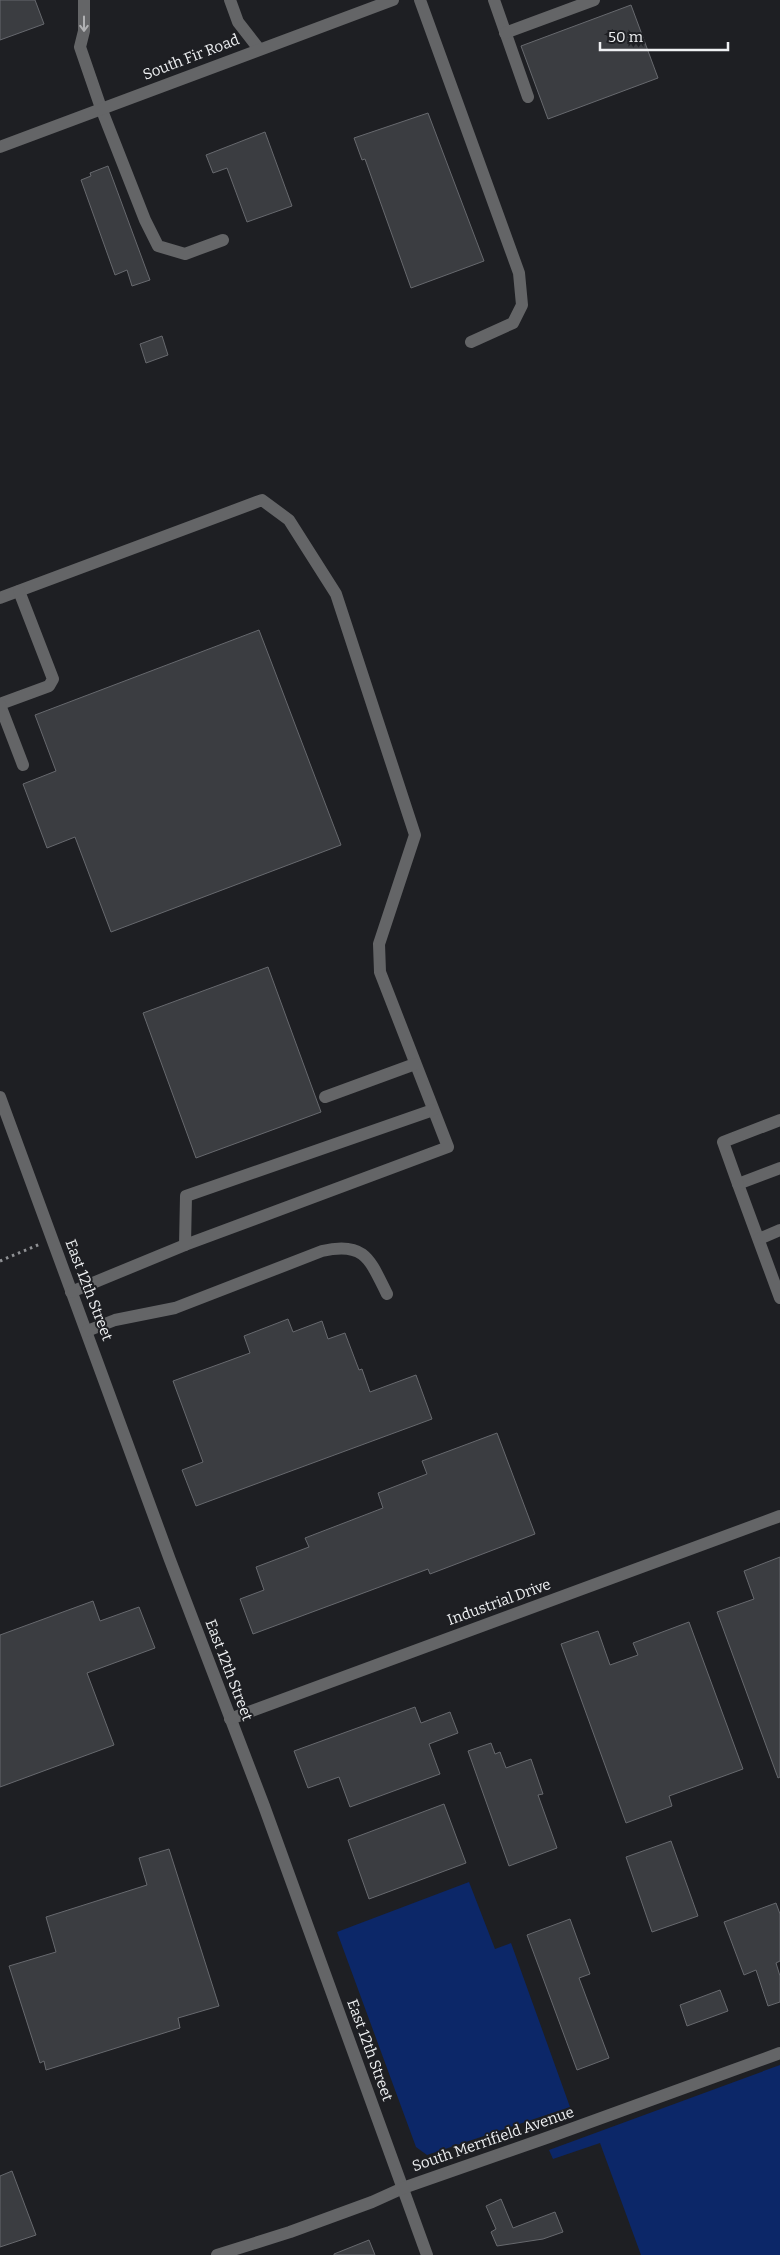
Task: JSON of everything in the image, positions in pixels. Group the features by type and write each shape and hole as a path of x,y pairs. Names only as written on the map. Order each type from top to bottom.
{"street":[{"path":"84,0 84,31 80,47 101,108 145,220 158,246 185,254 222,240"},
{"path":"230,0 238,22 260,49"},
{"name":"South Fir Road","path":"0,147 393,0"},
{"path":"420,0 519,274 522,305 513,323 471,342"},
{"path":"494,0 528,97"},
{"path":"506,33 594,0"},
{"path":"0,598 262,500 289,520 336,594 415,834 379,944 380,972 448,1147 185,1245 71,1292"},
{"path":"20,591 53,679 49,686 0,705 22,765"},
{"path":"325,1097 416,1064"},
{"name":"East 12th Street","path":"0,1097 71,1292 264,1806 427,2255"},
{"path":"185,1245 186,1196 433,1110"},
{"path":"780,1120 723,1142 777,1282 780,1298"},
{"path":"738,1184 780,1168"},
{"path":"759,1239 780,1230"},
{"path":"87,1331 115,1320 175,1308 322,1250 339,1247 352,1248 363,1254 372,1264 387,1294"},
{"name":"Industrial Drive","path":"230,1719 780,1516"},
{"name":"South Merrifield Avenue","path":"217,2255 290,2232 372,2202 403,2188 780,2053"}],"path":[{"path":"0,1261 52,1239"}],"shaded area":[{"path":"469,1882 495,1949 511,1943 570,2107 427,2155 416,2147 337,1932"},
{"path":"780,2065 780,2255 641,2255 600,2143 553,2159 549,2150"}],"building":[{"path":"0,0 35,0 44,24 0,40"},
{"path":"631,5 658,78 548,119 521,46"},
{"path":"428,113 484,261 411,288 365,159 362,160 354,138"},
{"path":"265,132 292,206 247,222 227,168 213,173 206,155"},
{"path":"108,166 150,280 132,286 127,270 115,275 81,180 91,176 90,173"},
{"path":"162,336 168,355 146,363 140,344"},
{"path":"259,630 341,845 111,932 75,837 47,848 23,784 56,771 35,715"},
{"path":"268,967 321,1112 196,1158 143,1013"},
{"path":"288,1319 293,1332 322,1321 328,1339 345,1333 359,1370 362,1369 370,1392 416,1375 432,1419 196,1506 182,1470 203,1462 173,1381 250,1353 244,1336"},
{"path":"497,1433 535,1534 430,1574 428,1569 253,1634 240,1599 264,1590 256,1567 309,1547 305,1538 383,1508 378,1493 427,1474 422,1461"},
{"path":"780,1557 780,1777 778,1778 717,1612 754,1599 744,1571"},
{"path":"93,1601 100,1621 139,1607 155,1648 87,1673 114,1745 0,1787 0,1635"},
{"path":"689,1622 743,1769 669,1796 672,1806 626,1823 561,1644 598,1631 610,1665 638,1655 633,1643"},
{"path":"415,1707 421,1723 450,1712 458,1733 429,1744 440,1774 350,1807 339,1777 308,1788 294,1751"},
{"path":"491,1743 495,1754 500,1752 506,1768 531,1759 543,1794 538,1795 557,1848 509,1866 468,1751"},
{"path":"444,1804 466,1863 369,1899 348,1840"},
{"path":"671,1841 698,1916 652,1932 626,1857"},
{"path":"169,1849 219,2006 178,2018 180,2028 46,2070 44,2061 40,2063 9,1966 56,1952 46,1917 147,1885 139,1858"},
{"path":"776,1903 780,1914 780,1961 776,1963 780,1976 780,2002 768,2006 756,1970 744,1975 724,1922"},
{"path":"570,1919 590,1974 579,1978 609,2058 577,2070 527,1935"},
{"path":"720,1990 728,2011 687,2026 680,2005"},
{"path":"12,2171 36,2235 0,2247 0,2176"},
{"path":"501,2199 513,2228 555,2212 563,2232 543,2239 497,2246 491,2232 496,2229 486,2206"},
{"path":"369,2240 375,2255 334,2255 334,2254"}]}
